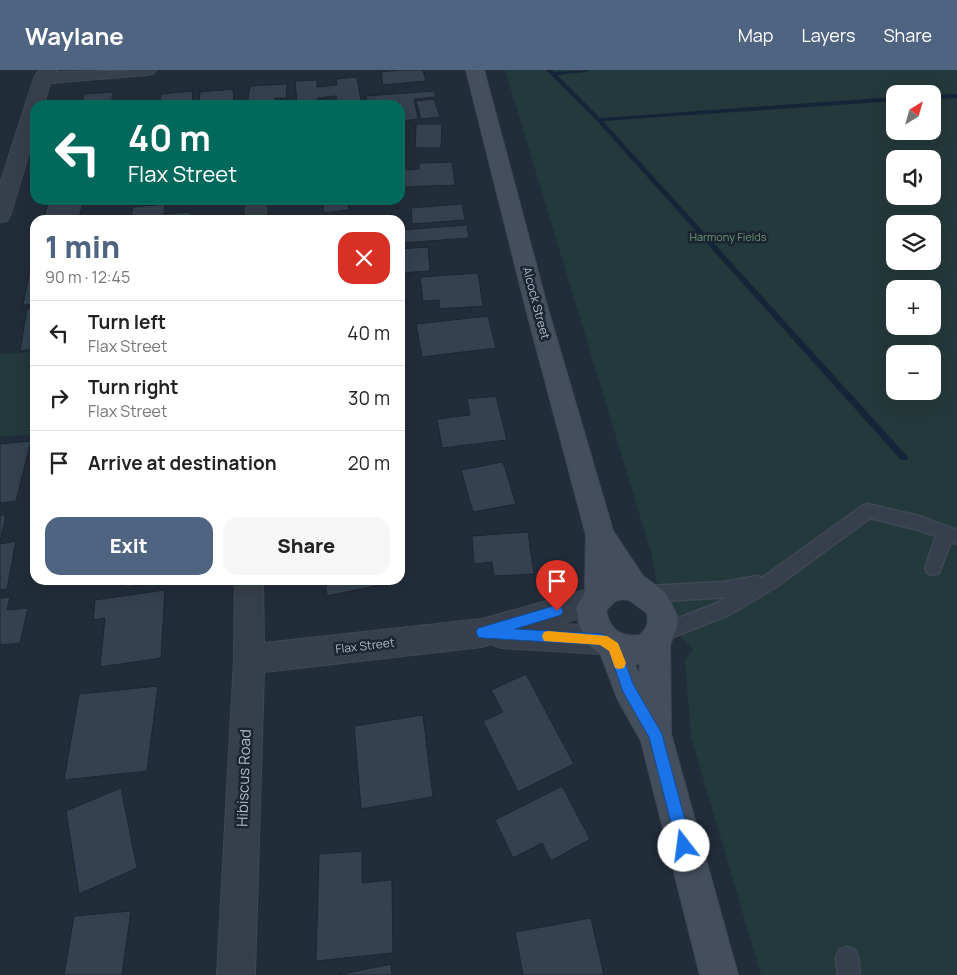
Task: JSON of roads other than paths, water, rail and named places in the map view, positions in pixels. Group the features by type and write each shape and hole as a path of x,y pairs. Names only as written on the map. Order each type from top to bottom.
{"main road":[{"name":"Alcock Street","path":"475,70 540,319 600,535 598,597 591,608 594,629 608,644 628,687 655,734 719,975"},
{"name":"Alcock Street","path":"600,535 642,591 657,603 662,614 663,624 657,638 655,734"},
{"path":"598,597 610,588 623,586 642,591"},
{"path":"608,644 628,651 643,649 657,638"}],"street":[{"path":"38,100 46,74 147,70"},
{"path":"0,216 30,123"},
{"name":"Hibiscus Road","path":"236,975 249,659 249,585"},
{"name":"Flax Street","path":"249,659 482,632 598,597"},
{"name":"Flax Street","path":"482,632 608,644"}],"lane":[{"path":"657,638 723,609 770,582 868,511 919,523 952,535 933,568"},
{"path":"642,591 724,590 770,582"}],"waterway":[{"path":"549,70 553,74"},
{"path":"553,74 586,70"},
{"path":"553,74 599,120"},
{"path":"941,97 957,96"},
{"path":"599,120 886,100"},
{"path":"599,120 904,458"}],"park label":[{"name":"Harmony Fields","path":"728,237"}]}
